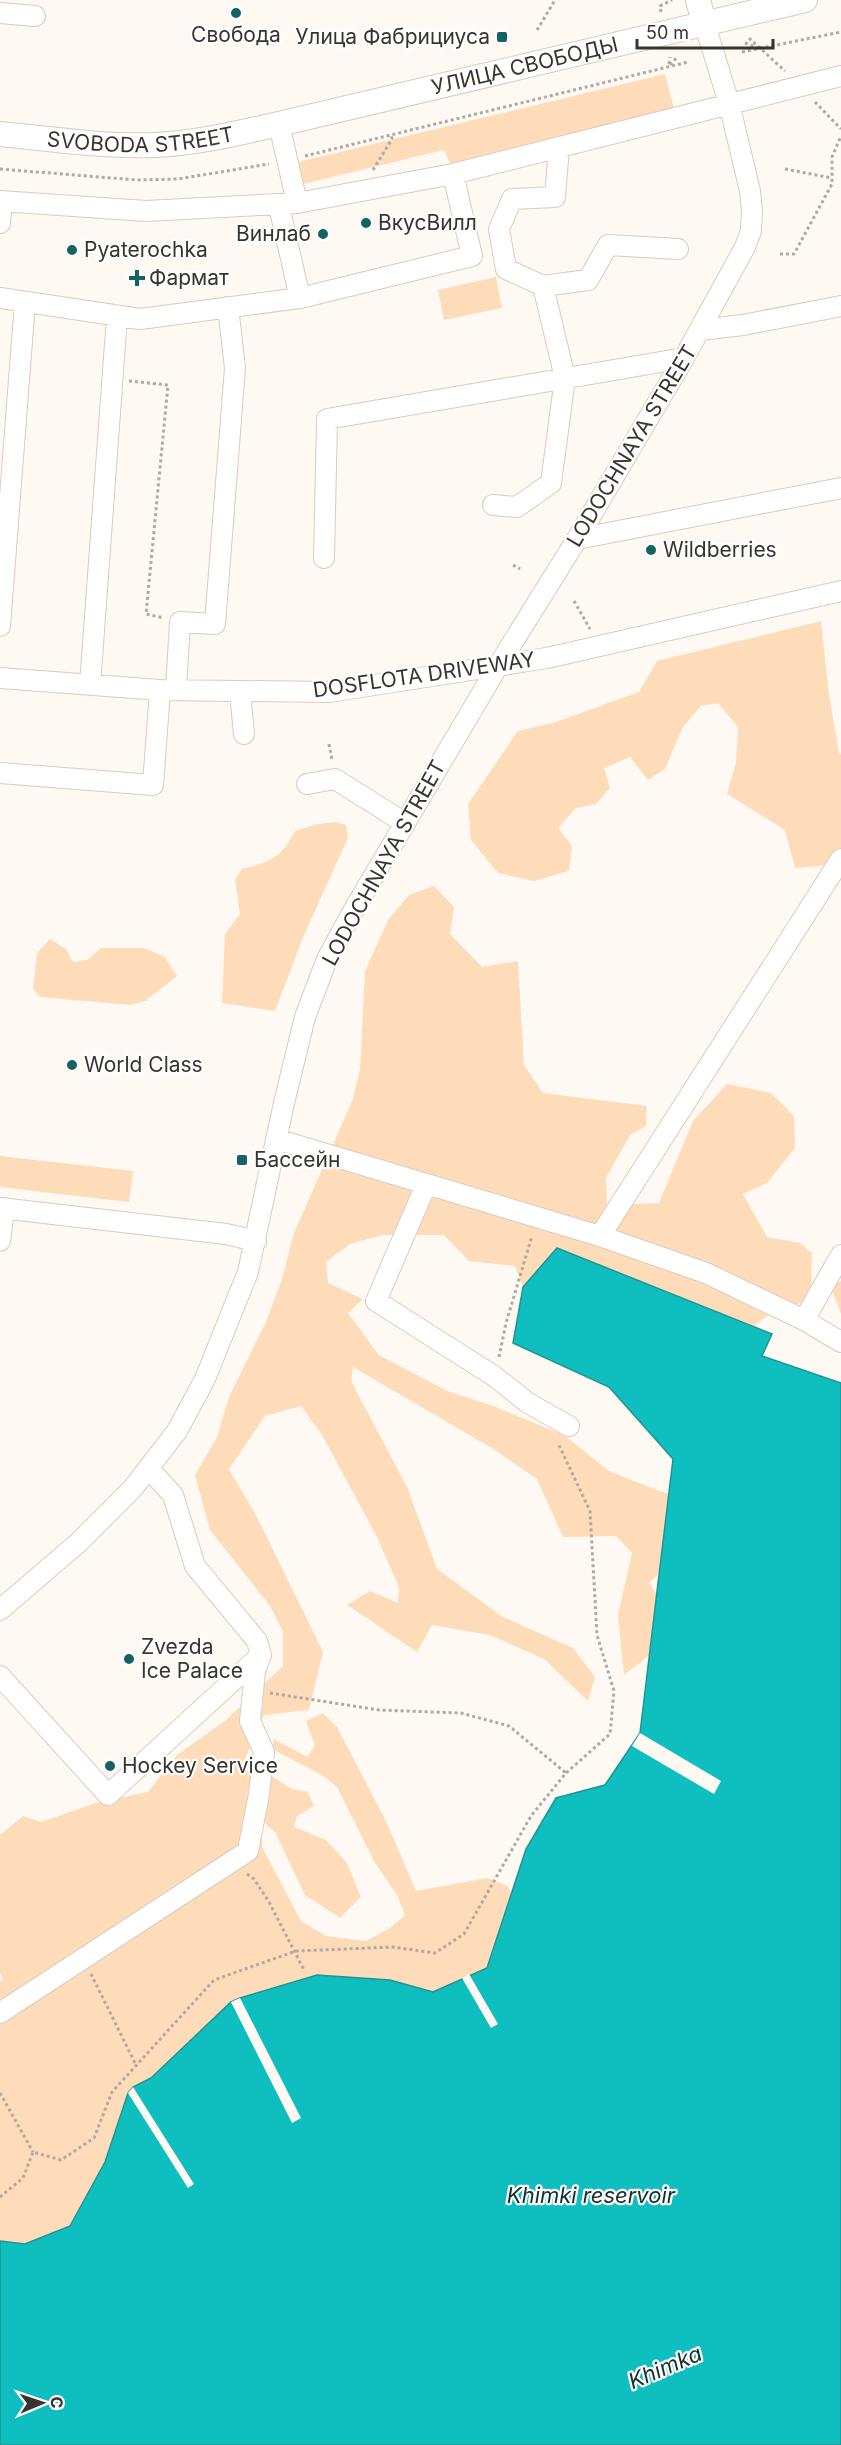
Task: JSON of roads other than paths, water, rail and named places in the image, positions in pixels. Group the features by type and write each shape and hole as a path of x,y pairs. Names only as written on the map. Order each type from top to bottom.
{"main road":[{"name":"УЛИЦА СВОБОДЫ","path":"279,124 701,11 805,0"},
{"name":"SVOBODA STREET","path":"0,134 106,144 158,145 210,138 279,124"}],"street":[{"name":"LODOCHNAYA STREET","path":"0,1610 78,1543 149,1469 177,1431 205,1379 248,1272 305,1017 327,959 498,666 578,539 746,248 751,231 750,191 729,103 701,11"},
{"path":"0,13 35,16"},
{"path":"0,223 1,201 146,211 288,205 453,174 841,76"},
{"path":"279,124 287,160 288,205 300,298"},
{"path":"559,147 555,197 512,199 499,229 506,269 543,286 588,280 608,244 678,249"},
{"path":"0,298 140,319 300,298 472,256 453,174"},
{"path":"493,505 518,507 551,483 565,378 543,286"},
{"path":"0,626 25,302"},
{"path":"700,330 743,325 841,306"},
{"path":"0,773 153,785 180,622 215,624 235,368 228,308"},
{"path":"90,685 117,317"},
{"path":"324,558 327,419 684,358"},
{"path":"578,539 841,488"},
{"name":"DOSFLOTA DRIVEWAY","path":"0,678 168,690 329,692 547,657 841,591"},
{"path":"240,692 244,734"},
{"path":"307,784 335,779 405,823"},
{"path":"600,1236 841,859"},
{"path":"276,1139 600,1236 706,1273 804,1320 841,1342"},
{"path":"426,1185 376,1301 495,1376 562,1432"},
{"path":"0,1241 2,1208 219,1234 256,1241"},
{"path":"804,1320 841,1255"},
{"path":"0,2013 248,1851 264,1752 250,1721 255,1671 261,1655 257,1641 195,1566 172,1495 149,1469"},
{"path":"0,1676 108,1795 261,1655"}],"water":[{"name":"Khimki reservoir","path":"557,1248 772,1334 762,1356 841,1383 841,2445 0,2445 0,2241 25,2244 70,2226 105,2162 128,2093 133,2087 151,2078 231,2002 240,1998 317,1975 390,1980 433,1992 487,1968 526,1849 556,1798 605,1785 640,1733 673,1459 609,1387 513,1343 523,1287"}],"place":[{"name":"Свобода","path":"236,13"},
{"name":"Улица Фабрициуса","path":"502,37"},
{"name":"ВкусВилл","path":"366,223"},
{"name":"Винлаб","path":"323,234"},
{"name":"Pyaterochka","path":"72,250"},
{"name":"Фармат","path":"137,278"},
{"name":"Wildberries","path":"651,550"},
{"name":"World Class","path":"72,1065"},
{"name":"Бассейн","path":"242,1160"},
{"name":"Zvezda Ice Palace","path":"129,1659"},
{"name":"Hockey Service","path":"110,1766"}],"water label":[{"name":"Khimka","path":"665,2367"}]}
